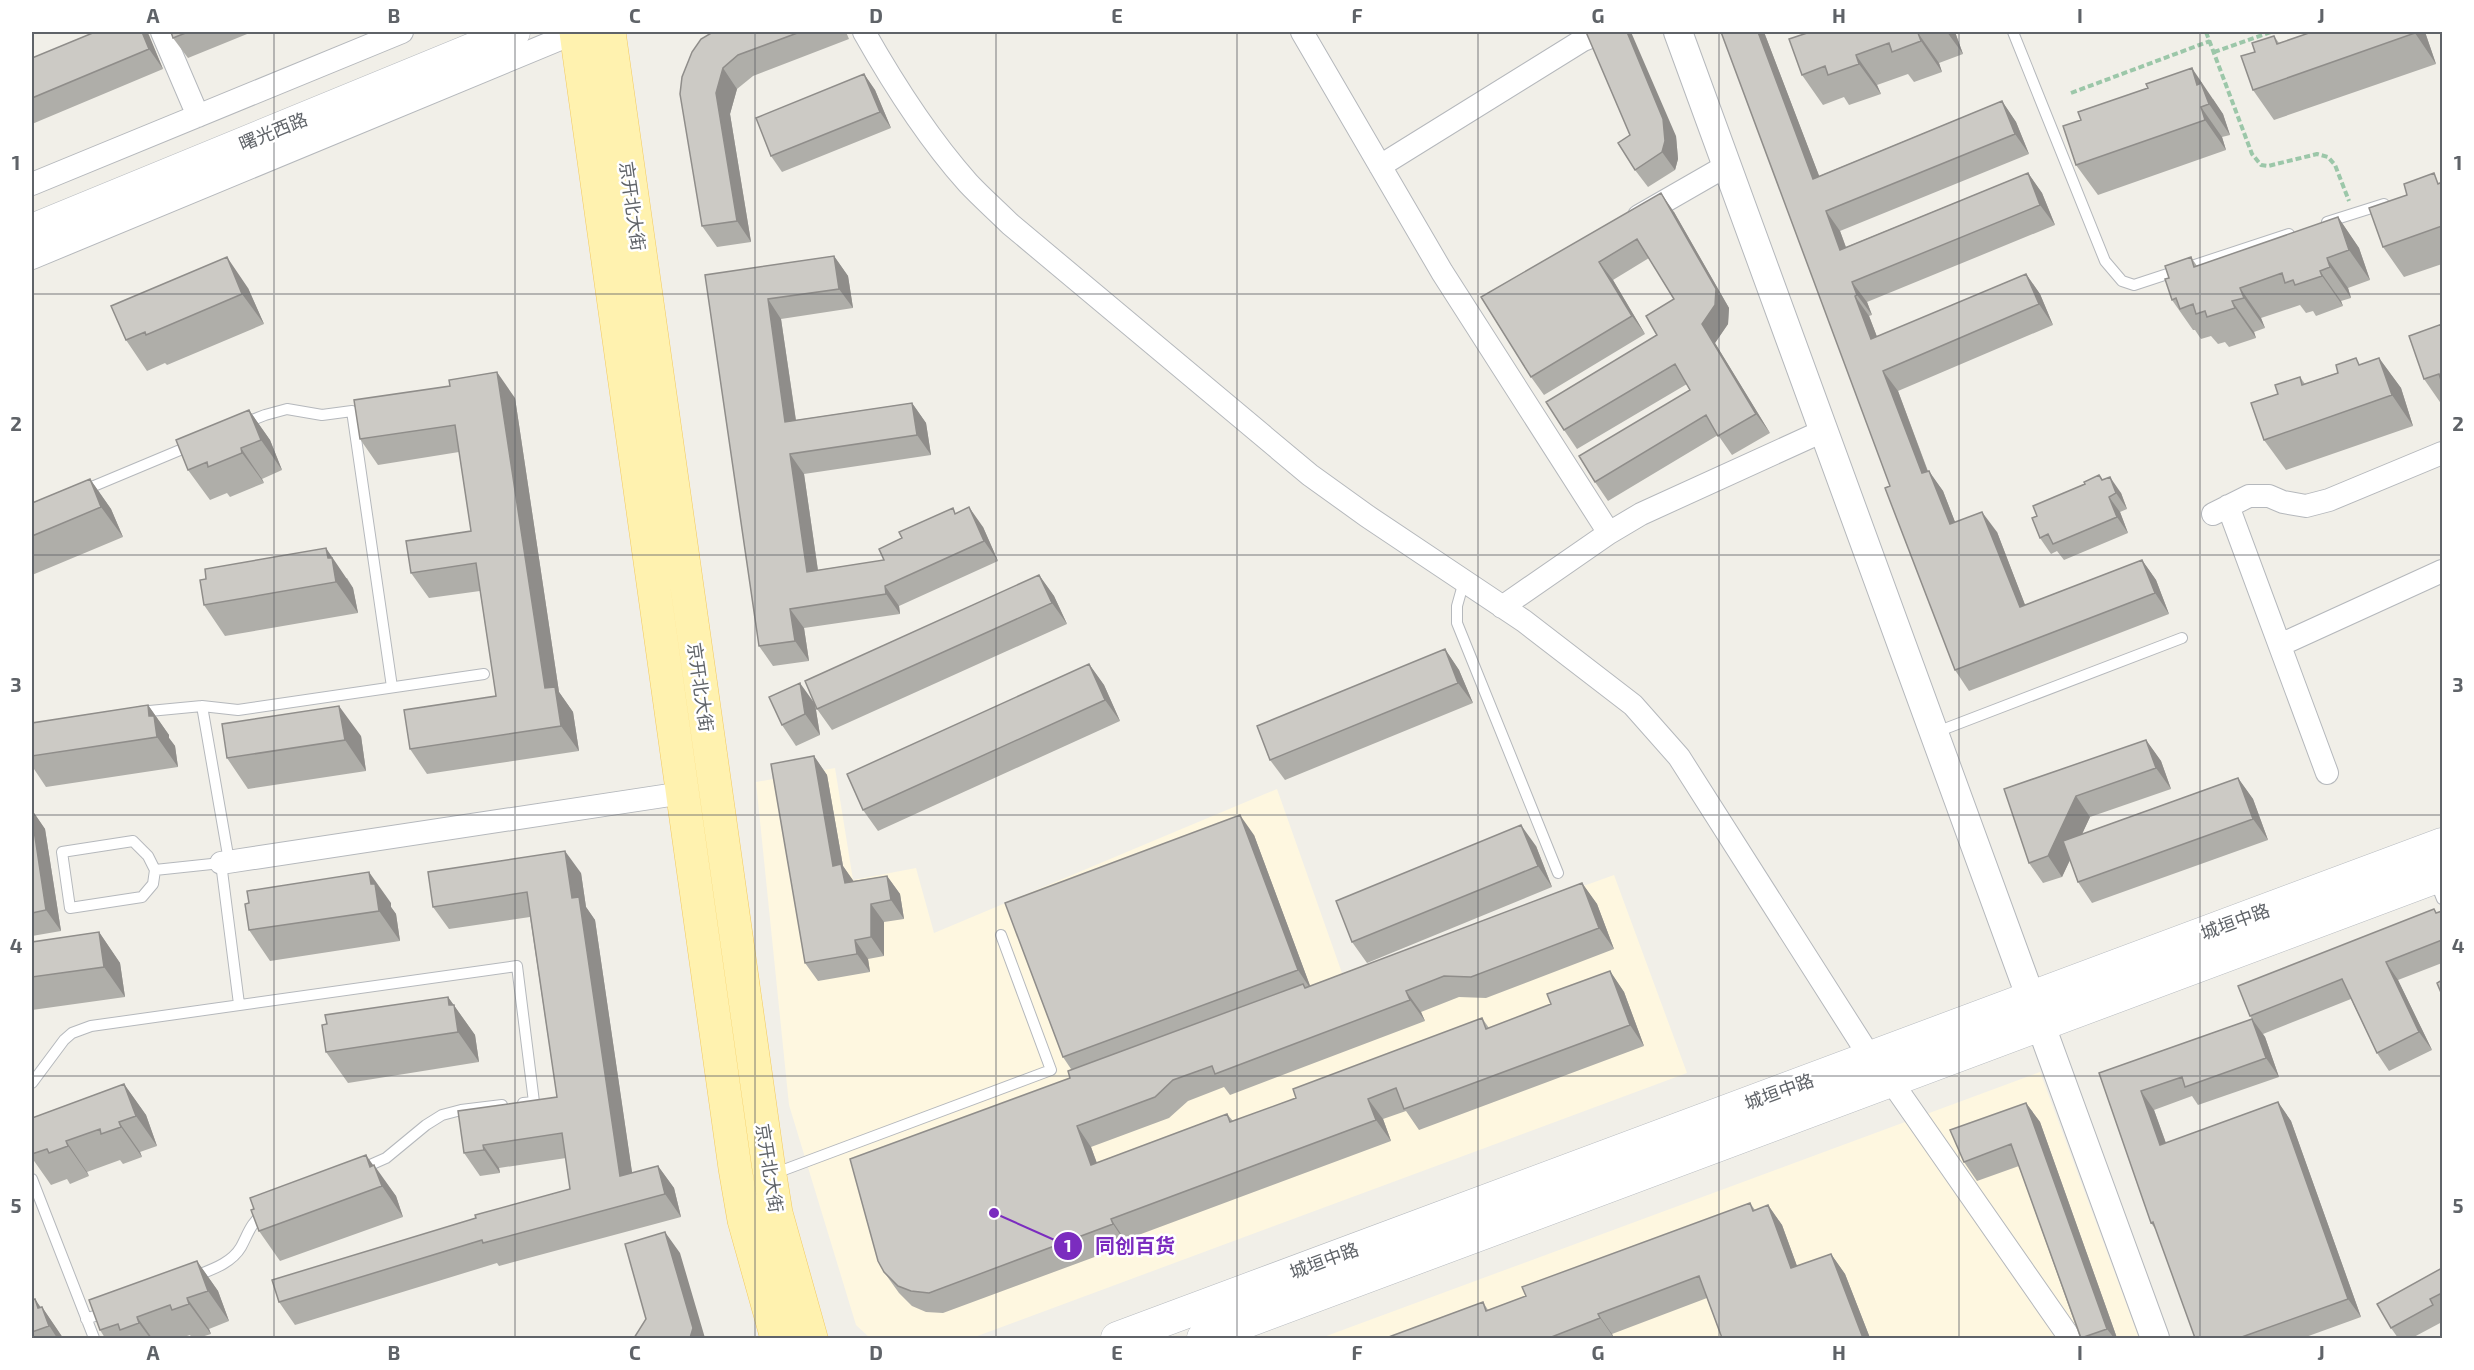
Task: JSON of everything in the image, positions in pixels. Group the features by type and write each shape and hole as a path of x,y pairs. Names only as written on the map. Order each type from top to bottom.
{"main road":[{"name":"曙光西路","path":"32,208 461,32"},
{"name":"曙光西路","path":"32,230 514,32"},
{"name":"京开北大街","path":"576,32 739,1189 750,1241 777,1338"},
{"name":"京开北大街","path":"609,32 770,1175 776,1213 811,1338"},
{"name":"城垣中路","path":"1203,1338 1891,1081 2035,1011 2442,844"},
{"name":"城垣中路","path":"1117,1338 1869,1057 2035,1011 2439,884"}],"street":[{"path":"162,32 198,116"},
{"path":"32,184 402,32"},
{"path":"32,258 576,32"},
{"path":"864,32 912,112 931,138 968,183 1011,224 1310,475 1502,607 1603,680 1633,705 1679,757 1869,1057"},
{"path":"1302,32 1469,315 1609,533"},
{"path":"1380,166 1583,40 1603,32"},
{"path":"1677,32 2155,1338"},
{"path":"1624,225 1726,166"},
{"path":"1469,315 1490,303"},
{"path":"1502,607 1609,533 1718,477 1823,431"},
{"path":"2327,773 2280,645 2221,510 2248,496 2269,496 2283,502 2306,506 2329,500 2442,453"},
{"path":"2280,645 2442,571"},
{"path":"225,862 683,793"},
{"path":"1891,1081 2070,1338"}],"lane":[{"path":"2013,32 2105,261 2122,281 2134,285 2299,231"},
{"path":"2321,224 2398,199"},
{"path":"233,428 287,409 322,415 352,411 392,687"},
{"path":"74,494 201,441"},
{"path":"1464,581 1457,606 1458,623 1558,873"},
{"path":"1934,733 2182,638"},
{"path":"126,713 202,706 238,710 483,674"},
{"path":"202,706 225,862 239,1004"},
{"path":"134,841 148,856 155,870 153,884 142,897 70,908 62,852 134,841"},
{"path":"155,870 225,862"},
{"path":"770,1175 1053,1076 1001,935"},
{"path":"32,1083 64,1040 72,1033 92,1026 517,966 534,1101 461,1110 442,1115 426,1125 386,1158 354,1172"},
{"path":"32,1179 94,1338"},
{"path":"181,1281 223,1264 240,1248 254,1220 273,1208"},
{"path":"86,1319 118,1307"}],"path":[{"path":"2206,32 2252,154 2261,165 2268,166 2317,154 2328,157 2335,165 2354,213"},
{"path":"2214,52 2271,32"},
{"path":"2071,93 2210,41"}],"shaded area":[{"path":"835,768 853,880 916,868 934,933 1277,789 1342,973 1614,875 1687,1073 972,1338 870,1338 856,1325 789,1105 756,782"},
{"path":"2040,1072 2139,1338 1321,1338"}],"building":[{"path":"95,32 142,32 149,49 32,98 32,58"},
{"path":"171,32 188,32 173,38"},
{"path":"713,32 800,32 738,55 723,68 716,93 737,221 702,226 680,94 682,77 692,52 701,39"},
{"path":"1586,32 1627,32 1663,119 1665,141 1662,152 1635,170 1618,143 1630,135"},
{"path":"1721,32 1758,32 1813,179 2002,101 2015,134 1826,211 1840,250 2028,173 2040,205 1852,282 1857,295 1855,296 1871,339 2026,274 2039,304 1883,371 1922,473 1929,471 1950,524 1982,512 2020,607 2142,560 2155,593 1955,670 1885,488 1890,486"},
{"path":"1810,32 1921,32 1918,33 1921,41 1892,52 1889,43 1856,55 1859,64 1828,75 1825,66 1802,75 1789,39"},
{"path":"2308,32 2415,33 2253,90 2241,56 2255,52 2252,43 2274,36 2277,44"},
{"path":"2192,68 2197,85 2201,83 2209,104 2201,107 2205,120 2076,165 2063,126 2081,120 2078,112 2148,88 2146,84"},
{"path":"864,74 880,112 771,156 756,118"},
{"path":"2434,173 2438,184 2442,182 2442,226 2383,247 2369,208 2407,195 2404,184"},
{"path":"1661,193 1716,289 1715,305 1702,324 1756,414 1718,436 1706,415 1595,482 1579,456 1690,390 1675,364 1564,430 1546,402 1657,335 1646,316 1674,299 1637,239 1599,262 1632,316 1531,377 1481,297"},
{"path":"2338,217 2349,250 2327,258 2330,267 2320,271 2322,276 2295,285 2293,280 2285,283 2282,273 2240,288 2244,298 2232,301 2235,308 2207,317 2205,311 2196,314 2193,304 2180,309 2176,298 2172,300 2165,279 2169,278 2165,266 2191,257 2194,267"},
{"path":"834,256 839,289 768,299 785,422 912,403 917,435 790,454 807,572 884,560 879,549 902,538 899,532 953,508 955,514 969,507 984,541 885,586 886,594 790,609 795,641 759,646 705,275"},
{"path":"227,257 242,294 146,335 145,332 126,340 111,306"},
{"path":"2442,324 2442,383 2439,374 2424,379 2409,336"},
{"path":"2356,358 2359,365 2379,358 2392,395 2264,440 2251,403 2278,394 2275,385 2300,377 2302,385 2338,373 2336,365"},
{"path":"497,372 545,688 555,687 561,726 410,749 404,710 496,696 476,563 411,573 406,541 471,531 455,425 360,439 354,400 450,386 449,380"},
{"path":"249,410 261,440 241,448 242,453 208,467 207,462 188,470 176,440"},
{"path":"2099,475 2102,480 2110,477 2116,493 2109,497 2117,517 2053,544 2048,534 2040,538 2032,518 2037,516 2033,506 2085,484 2084,482"},
{"path":"90,479 101,507 32,536 32,503"},
{"path":"326,548 328,558 332,558 336,582 204,605 200,580 206,579 205,569"},
{"path":"1039,575 1052,603 817,709 805,681"},
{"path":"1445,649 1458,683 1270,760 1257,726"},
{"path":"1089,664 1105,700 863,810 847,774"},
{"path":"800,683 805,714 782,725 769,697"},
{"path":"148,705 149,716 154,716 157,737 32,756 32,723"},
{"path":"339,706 345,740 227,758 222,724"},
{"path":"2146,740 2156,768 2076,796 2048,856 2029,863 2004,789"},
{"path":"814,756 833,866 841,864 845,883 887,876 891,900 871,904 871,937 855,940 857,954 805,963 771,764"},
{"path":"2238,778 2253,819 2078,882 2063,841"},
{"path":"1240,815 1298,970 1063,1057 1005,903"},
{"path":"32,817 46,910 32,913"},
{"path":"1521,825 1538,866 1352,942 1336,901"},
{"path":"565,851 572,898 579,897 620,1176 658,1166 665,1194 483,1243 482,1240 279,1302 272,1280 476,1218 475,1215 570,1189 562,1133 483,1145 484,1150 464,1153 458,1111 557,1097 527,892 433,907 428,872"},
{"path":"369,872 371,884 375,884 379,911 249,930 245,904 249,903 247,891"},
{"path":"1582,883 1599,928 1471,977 1444,976 1406,991 1410,1000 1215,1074 1212,1066 1173,1080 1155,1097 1077,1126 1091,1165 1227,1114 1230,1122 1296,1098 1293,1089 1482,1018 1486,1029 1551,1004 1547,994 1610,971 1630,1025 1404,1109 1396,1088 1368,1099 1376,1120 1111,1219 1113,1224 929,1293 911,1291 898,1286 884,1272 878,1261 850,1159 1070,1078 1068,1071 1303,984 1305,988"},
{"path":"2434,909 2436,913 2442,911 2442,940 2386,962 2419,1032 2377,1053 2342,979 2250,1016 2238,986"},
{"path":"99,932 104,967 32,977 32,942"},
{"path":"2442,980 2442,995 2437,983"},
{"path":"448,997 449,1005 454,1005 458,1032 326,1052 322,1025 327,1024 325,1015"},
{"path":"2252,1019 2266,1058 2185,1087 2182,1077 2141,1091 2160,1145 2278,1102 2348,1299 2239,1338 2195,1338 2153,1222 2151,1223 2099,1073"},
{"path":"124,1084 136,1116 119,1122 121,1127 101,1134 100,1129 66,1141 68,1146 49,1153 47,1149 32,1154 32,1118"},
{"path":"2026,1103 2107,1329 2081,1338 2011,1144 1964,1162 1950,1130"},
{"path":"366,1155 370,1167 374,1165 382,1186 259,1231 251,1210 254,1209 250,1198"},
{"path":"1750,1203 1753,1211 1768,1205 1791,1268 1831,1254 1863,1338 1722,1338 1699,1276 1598,1314 1600,1318 1549,1338 1386,1338 1483,1302 1486,1311 1526,1296 1522,1287"},
{"path":"665,1232 693,1328 690,1338 634,1338 646,1319 625,1244"},
{"path":"197,1261 208,1291 187,1298 189,1304 172,1310 170,1305 137,1317 139,1323 120,1330 118,1324 100,1330 89,1300"},
{"path":"2442,1268 2442,1293 2430,1299 2433,1305 2391,1328 2377,1304"},
{"path":"35,1299 38,1308 42,1307 49,1326 32,1332 32,1300"}],"place":[{"name":"同创百货","path":"994,1213"}]}
